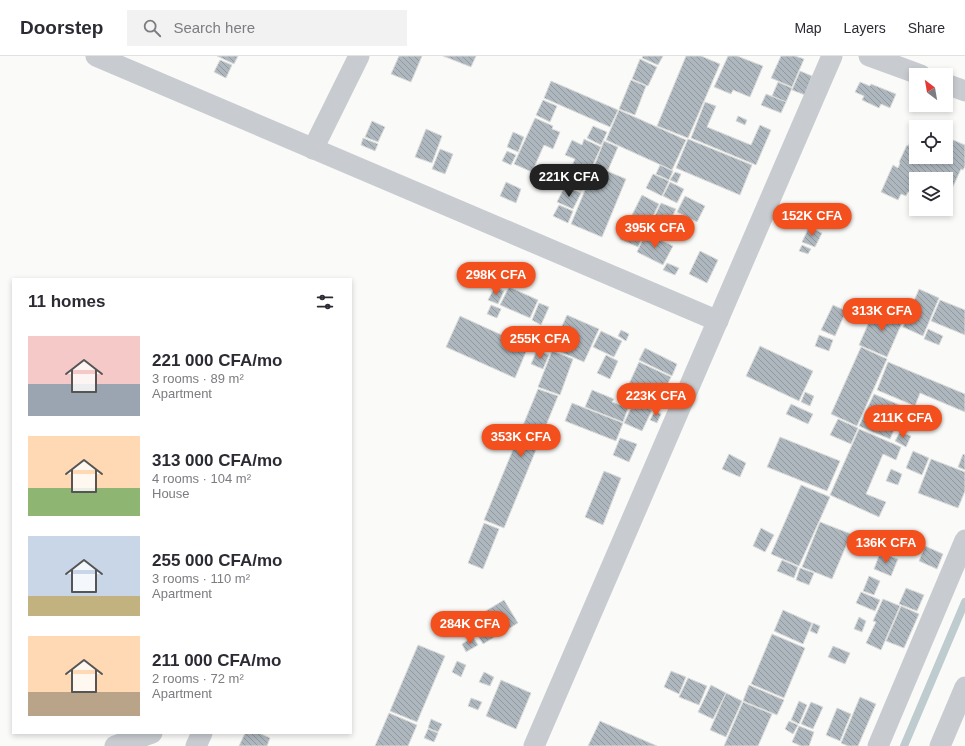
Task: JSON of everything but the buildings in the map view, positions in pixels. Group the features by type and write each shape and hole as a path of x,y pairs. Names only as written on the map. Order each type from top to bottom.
{"street":[{"path":"96,56 718,321"},
{"path":"313,149 359,56"},
{"path":"534,746 832,56"},
{"path":"869,56 909,71"},
{"path":"953,87 965,91"},
{"path":"878,746 965,540"},
{"path":"940,746 965,687"},
{"path":"115,746 149,734"},
{"path":"196,746 202,734"}],"waterway":[{"path":"904,746 965,602"}]}
